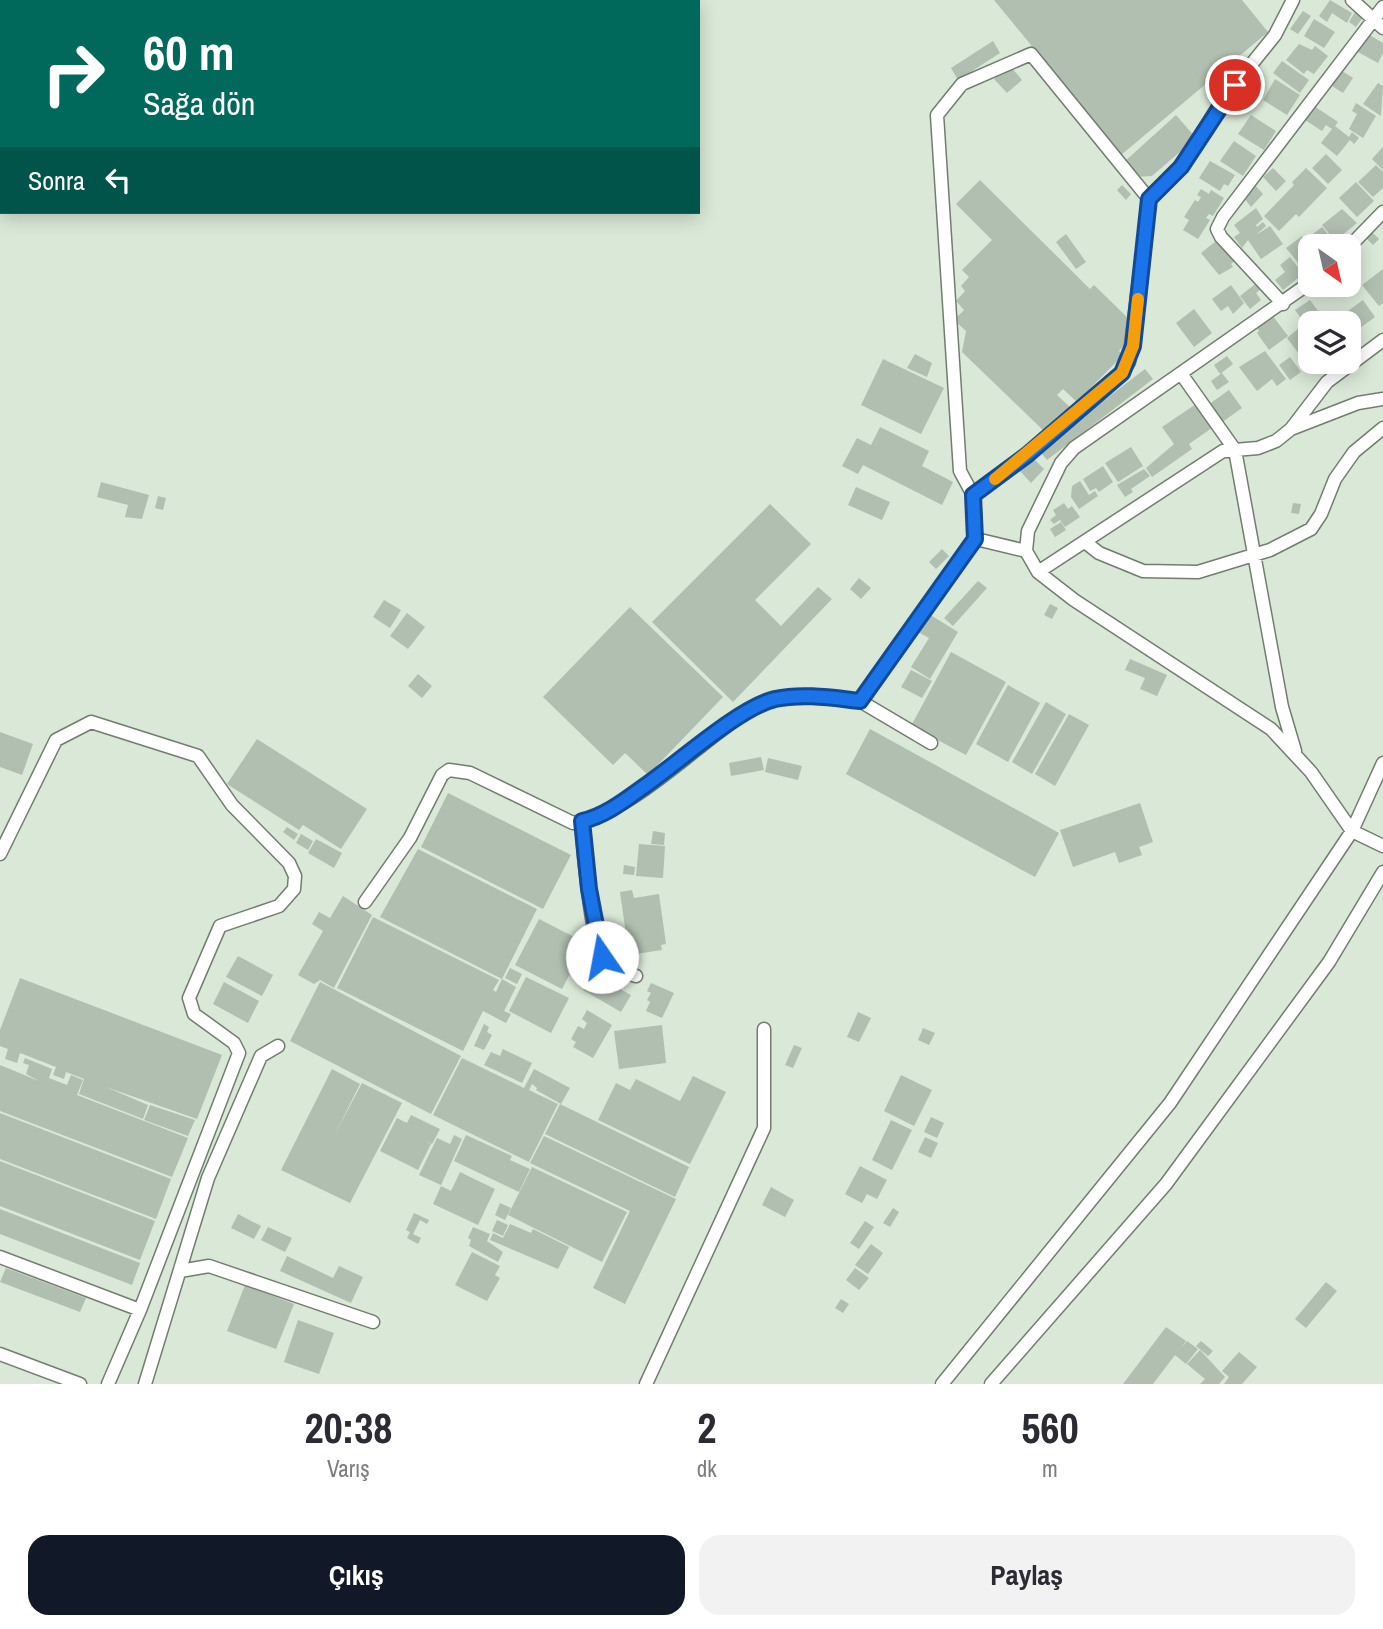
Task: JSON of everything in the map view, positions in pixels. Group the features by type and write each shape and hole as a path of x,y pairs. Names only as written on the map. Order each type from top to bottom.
{"street":[{"path":"973,495 1027,455 1122,373 1129,362 1149,199 1181,167 1221,102 1275,35 1293,0"},
{"path":"1352,0 1379,24"},
{"path":"1283,303 1221,237 1217,229 1379,24 1383,7"},
{"path":"860,701 975,539 973,495 960,471 937,116 962,84 1031,54 1149,199"},
{"path":"1362,234 1383,212"},
{"path":"1298,292 1074,449 1061,463 1028,531 1026,551 1038,572 1074,600 1271,729 1296,752 1352,831 1383,846"},
{"path":"1038,572 1223,452 1258,448 1276,441 1290,429 1326,382 1383,340"},
{"path":"1182,375 1235,450 1282,706 1296,752"},
{"path":"1290,429 1357,403 1383,399"},
{"path":"1085,541 1099,553 1143,571 1198,572 1270,550 1311,529 1321,514 1335,479 1354,452 1383,428"},
{"path":"975,539 1026,551"},
{"path":"365,902 410,838 442,775 449,770 470,774 573,823 604,813 738,718 774,699 813,696 860,701 931,743"},
{"path":"0,854 56,740 91,722 198,757 232,805 289,863 295,876 294,889 279,906 220,926 196,977 189,998 194,1014 234,1043 240,1053 219,1100 140,1310 108,1384"},
{"path":"942,1384 1170,1104 1352,831 1383,762"},
{"path":"582,821 589,889 602,957 614,970 636,976"},
{"path":"991,1384 1166,1184 1329,962 1383,872"},
{"path":"646,1384 764,1128 764,1029"},
{"path":"145,1384 208,1178 261,1056 278,1046"},
{"path":"0,1257 140,1310"},
{"path":"180,1271 209,1266 373,1322"},
{"path":"0,1354 80,1384"}],"building":[{"path":"994,0 1242,0 1268,32 1121,155"},
{"path":"1330,0 1352,13 1347,23 1332,13 1327,22 1319,16"},
{"path":"1303,11 1311,16 1298,34 1290,29"},
{"path":"1355,12 1363,17 1356,27 1349,22"},
{"path":"1314,19 1335,32 1324,48 1304,36"},
{"path":"1368,34 1383,43 1383,53 1378,63 1358,52"},
{"path":"993,41 1000,53 958,80 951,68"},
{"path":"1299,44 1312,50 1315,46 1328,56 1314,74 1307,70 1304,74 1286,60"},
{"path":"1282,61 1309,80 1300,93 1273,73"},
{"path":"1010,66 1022,80 1007,93 994,79"},
{"path":"1342,71 1353,78 1343,93 1332,86"},
{"path":"1275,79 1300,95 1287,115 1263,100"},
{"path":"1378,83 1383,86 1381,116 1363,104"},
{"path":"1356,103 1376,116 1363,138 1349,129 1357,114 1352,111"},
{"path":"1314,106 1338,122 1335,126 1349,137 1352,132 1359,138 1354,144 1350,140 1337,156 1321,143 1332,129 1326,125 1322,131 1305,120"},
{"path":"1176,115 1196,138 1152,176 1136,177 1123,163"},
{"path":"1251,115 1276,131 1264,150 1238,134"},
{"path":"1234,141 1256,156 1243,176 1220,161"},
{"path":"1383,147 1383,170 1372,159"},
{"path":"1326,154 1342,170 1328,184 1312,168"},
{"path":"1210,161 1235,175 1228,186 1224,184 1220,191 1199,178"},
{"path":"1376,165 1383,172 1383,188 1373,197 1358,182"},
{"path":"1273,168 1286,181 1276,191 1263,177"},
{"path":"1306,168 1327,188 1299,217 1296,214 1279,231 1264,216 1294,185 1292,182"},
{"path":"980,180 1090,289 1094,285 1135,325 1125,335 1130,339 1119,351 1123,355 1077,402 1063,389 1057,395 1072,409 1047,434 962,352 966,331 954,320 964,310 956,301 965,291 961,286 969,277 962,270 992,240 956,204"},
{"path":"1356,182 1374,201 1357,217 1339,198"},
{"path":"1122,185 1131,194 1126,200 1117,190"},
{"path":"1256,186 1263,194 1251,207 1244,198"},
{"path":"1201,189 1209,194 1211,190 1224,198 1213,216 1209,214 1206,218 1210,220 1198,239 1183,230 1189,220 1184,217 1195,200 1198,202 1201,197 1197,195"},
{"path":"1256,208 1263,219 1257,227 1263,222 1266,226 1256,235 1270,226 1283,244 1261,259 1248,240 1242,248 1234,237 1240,233 1234,225"},
{"path":"1342,209 1357,223 1344,234 1329,234 1322,225"},
{"path":"1322,227 1328,234 1313,234"},
{"path":"1371,231 1379,239 1373,245 1365,237"},
{"path":"1066,234 1086,262 1076,269 1056,242"},
{"path":"1298,239 1298,263 1286,248"},
{"path":"1216,241 1236,260 1231,264 1233,267 1219,275 1201,253"},
{"path":"1290,257 1298,267 1298,278 1283,290 1275,280 1285,272 1280,265"},
{"path":"1383,269 1383,303 1379,306 1362,285"},
{"path":"1259,281 1263,287 1256,293 1261,300 1250,309 1240,296"},
{"path":"1231,285 1244,303 1233,314 1228,306 1221,311 1212,299"},
{"path":"1310,300 1318,311 1298,311 1298,314 1295,310"},
{"path":"1363,300 1375,317 1361,327 1361,311 1348,311"},
{"path":"1194,309 1212,333 1194,347 1176,323"},
{"path":"1272,315 1288,336 1269,350 1256,327"},
{"path":"1298,329 1298,353 1287,338"},
{"path":"1265,351 1286,379 1277,386 1272,379 1257,391 1239,367"},
{"path":"915,354 932,363 927,377 907,368"},
{"path":"1227,356 1233,364 1220,374 1214,365"},
{"path":"1290,357 1298,368 1298,374 1290,380 1279,365"},
{"path":"883,359 944,388 921,434 861,405"},
{"path":"1145,369 1153,379 1047,460 1039,450"},
{"path":"1222,373 1229,382 1217,390 1211,381"},
{"path":"1229,390 1242,408 1221,423 1208,405"},
{"path":"1199,402 1216,425 1189,444 1192,449 1152,477 1146,468 1174,444 1162,427"},
{"path":"880,427 929,451 922,466 953,482 942,505 863,465 858,474 842,466 857,438 871,445"},
{"path":"1131,447 1143,466 1118,482 1105,463"},
{"path":"1032,457 1044,469 1031,483 1019,470"},
{"path":"1103,466 1113,482 1099,492 1096,488 1090,491 1083,479"},
{"path":"1144,469 1150,476 1131,489 1133,492 1125,497 1117,485"},
{"path":"1080,481 1089,495 1095,491 1098,496 1079,509 1071,497 1072,486"},
{"path":"101,482 149,495 142,519 125,517 128,505 97,497"},
{"path":"856,487 890,502 882,520 848,505"},
{"path":"158,496 166,498 163,510 155,508"},
{"path":"1064,503 1068,509 1072,506 1080,517 1065,527 1060,520 1054,524 1050,520 1056,515 1053,510"},
{"path":"1293,503 1301,504 1299,514 1291,513"},
{"path":"770,504 811,544 755,600 781,626 818,587 832,599 733,702 652,622"},
{"path":"1061,522 1066,530 1055,537 1050,529"},
{"path":"942,549 949,556 936,569 929,562"},
{"path":"859,578 871,588 861,599 850,589"},
{"path":"978,581 987,588 953,626 944,618"},
{"path":"384,600 401,610 390,628 373,617"},
{"path":"1050,604 1058,608 1052,619 1044,615"},
{"path":"630,607 723,697 648,775 625,753 613,765 543,697"},
{"path":"407,613 425,627 408,649 390,636"},
{"path":"929,614 958,632 930,679 911,667 929,638 918,632"},
{"path":"951,652 1006,682 966,755 911,726"},
{"path":"1130,659 1167,675 1157,696 1140,689 1145,678 1125,670"},
{"path":"911,670 932,681 922,698 901,687"},
{"path":"418,674 432,686 422,698 408,686"},
{"path":"1008,685 1040,703 1008,762 976,744"},
{"path":"1046,702 1066,714 1032,774 1012,762"},
{"path":"1069,714 1089,725 1055,786 1035,774"},
{"path":"870,729 1059,833 1035,877 846,774"},
{"path":"0,732 33,744 22,775 0,767"},
{"path":"257,739 367,809 341,849 303,825 299,830 227,784"},
{"path":"761,757 764,770 731,776 729,763"},
{"path":"768,758 802,766 798,780 765,772"},
{"path":"448,793 571,855 543,909 421,847"},
{"path":"1140,803 1153,842 1139,847 1142,855 1119,863 1115,852 1073,867 1060,830"},
{"path":"287,827 298,834 294,840 283,832"},
{"path":"653,831 665,833 664,845 651,844"},
{"path":"301,834 313,841 308,850 296,843"},
{"path":"316,839 342,853 334,868 308,853"},
{"path":"639,844 665,846 663,878 636,876"},
{"path":"418,849 537,909 502,979 380,917"},
{"path":"624,865 635,867 634,875 623,874"},
{"path":"632,890 634,898 659,894 666,944 661,945 662,950 629,955 620,892"},
{"path":"343,896 372,915 334,988 320,980 314,984 298,975 323,931 312,924 319,912 330,918"},
{"path":"373,917 499,980 493,990 496,992 502,979 516,987 504,1011 511,1014 506,1023 483,1011 463,1051 337,988"},
{"path":"539,919 586,943 562,989 515,965"},
{"path":"238,956 273,975 262,996 226,977"},
{"path":"510,968 522,974 517,984 505,978"},
{"path":"613,974 624,981 620,989 631,995 621,1012 583,990 591,976 607,985"},
{"path":"526,977 569,998 551,1033 509,1011"},
{"path":"20,978 222,1055 197,1119 106,1087 148,1105 143,1119 79,1094 84,1079 66,1072 64,1079 53,1075 56,1067 20,1053 17,1063 5,1059 8,1049 0,1046 0,1030"},
{"path":"224,982 259,1001 248,1023 213,1004"},
{"path":"320,982 461,1056 431,1114 290,1041"},
{"path":"651,983 674,993 662,1018 646,1011 651,993 647,991"},
{"path":"587,1010 612,1025 593,1058 573,1047 576,1042 571,1039 578,1026 584,1029 587,1023 582,1019"},
{"path":"858,1012 871,1018 859,1042 847,1037"},
{"path":"484,1024 489,1027 487,1032 492,1035 484,1050 474,1046"},
{"path":"662,1025 666,1063 619,1069 614,1031"},
{"path":"923,1028 935,1033 929,1045 918,1040"},
{"path":"794,1045 802,1048 793,1068 785,1065"},
{"path":"503,1049 532,1063 522,1083 484,1065 491,1052 500,1056"},
{"path":"25,1058 52,1069 49,1078 67,1085 71,1075 83,1080 77,1095 188,1138 172,1177 0,1111 0,1065 39,1081 26,1074 29,1065 23,1063"},
{"path":"462,1058 524,1088 534,1069 570,1088 561,1104 536,1090 532,1084 529,1090 558,1104 529,1162 433,1115"},
{"path":"332,1069 360,1084 335,1134 362,1083 402,1103 350,1203 281,1170"},
{"path":"901,1075 932,1090 914,1126 884,1111"},
{"path":"693,1076 726,1092 690,1164 598,1120 616,1083 630,1090 636,1079 680,1101"},
{"path":"560,1104 689,1167 675,1197 545,1134"},
{"path":"150,1105 195,1120 188,1136 144,1120"},
{"path":"0,1113 171,1179 156,1219 0,1159"},
{"path":"411,1115 440,1129 432,1144 424,1140 431,1144 418,1170 380,1151 397,1118 407,1123"},
{"path":"931,1117 944,1123 937,1138 924,1132"},
{"path":"891,1120 912,1130 892,1170 872,1160"},
{"path":"454,1135 462,1139 441,1185 419,1175 437,1138 450,1144"},
{"path":"466,1135 512,1156 510,1160 530,1169 519,1192 454,1161"},
{"path":"544,1136 676,1199 625,1304 593,1288 630,1211 530,1163"},
{"path":"925,1137 938,1143 931,1158 918,1152"},
{"path":"0,1161 155,1221 140,1260 0,1206"},
{"path":"860,1166 887,1180 877,1199 867,1194 862,1203 845,1194"},
{"path":"532,1167 627,1212 602,1262 508,1215"},
{"path":"460,1172 495,1189 478,1225 433,1204 441,1186 451,1191"},
{"path":"771,1187 794,1200 785,1217 762,1205"},
{"path":"500,1203 511,1208 505,1220 495,1215"},
{"path":"893,1208 899,1212 890,1227 883,1223"},
{"path":"0,1209 140,1263 132,1285 0,1234"},
{"path":"414,1213 429,1220 427,1224 420,1220 413,1234 421,1238 418,1244 407,1238 410,1232 406,1230"},
{"path":"238,1214 261,1226 254,1239 231,1228"},
{"path":"497,1220 508,1225 503,1236 492,1231"},
{"path":"865,1221 874,1227 859,1249 850,1243"},
{"path":"510,1224 531,1233 533,1229 569,1247 558,1269 490,1240 493,1233 503,1238"},
{"path":"268,1227 292,1238 285,1252 261,1240"},
{"path":"473,1227 490,1234 487,1241 503,1252 498,1262 469,1246 471,1240 468,1238"},
{"path":"871,1244 883,1253 868,1274 855,1265"},
{"path":"472,1252 500,1266 495,1275 500,1278 487,1301 455,1285"},
{"path":"287,1256 333,1278 339,1266 363,1277 351,1303 280,1271"},
{"path":"6,1268 86,1298 80,1312 0,1282"},
{"path":"855,1268 869,1278 859,1290 846,1280"},
{"path":"1326,1282 1337,1291 1306,1328 1295,1319"},
{"path":"245,1285 294,1304 276,1349 227,1331"},
{"path":"841,1299 849,1304 843,1313 835,1308"},
{"path":"298,1320 334,1333 319,1374 284,1362"},
{"path":"1166,1327 1186,1341 1181,1348 1187,1341 1198,1349 1186,1364 1175,1355 1153,1384 1123,1384"},
{"path":"1201,1341 1213,1351 1208,1356 1196,1346"},
{"path":"1200,1350 1225,1377 1219,1384 1200,1384 1205,1379 1187,1364"},
{"path":"1239,1352 1257,1367 1242,1384 1224,1384 1229,1377 1222,1371"}],"slow traffic":[{"path":"995,479 1122,373 1129,362 1133,346 1138,299"}],"route":[{"path":"602,957 589,889 582,821 604,813 631,796 738,718 774,699 813,696 860,701 975,539 973,495 1027,455 1122,373 1129,362 1149,199 1181,167 1221,102 1235,85"}]}
